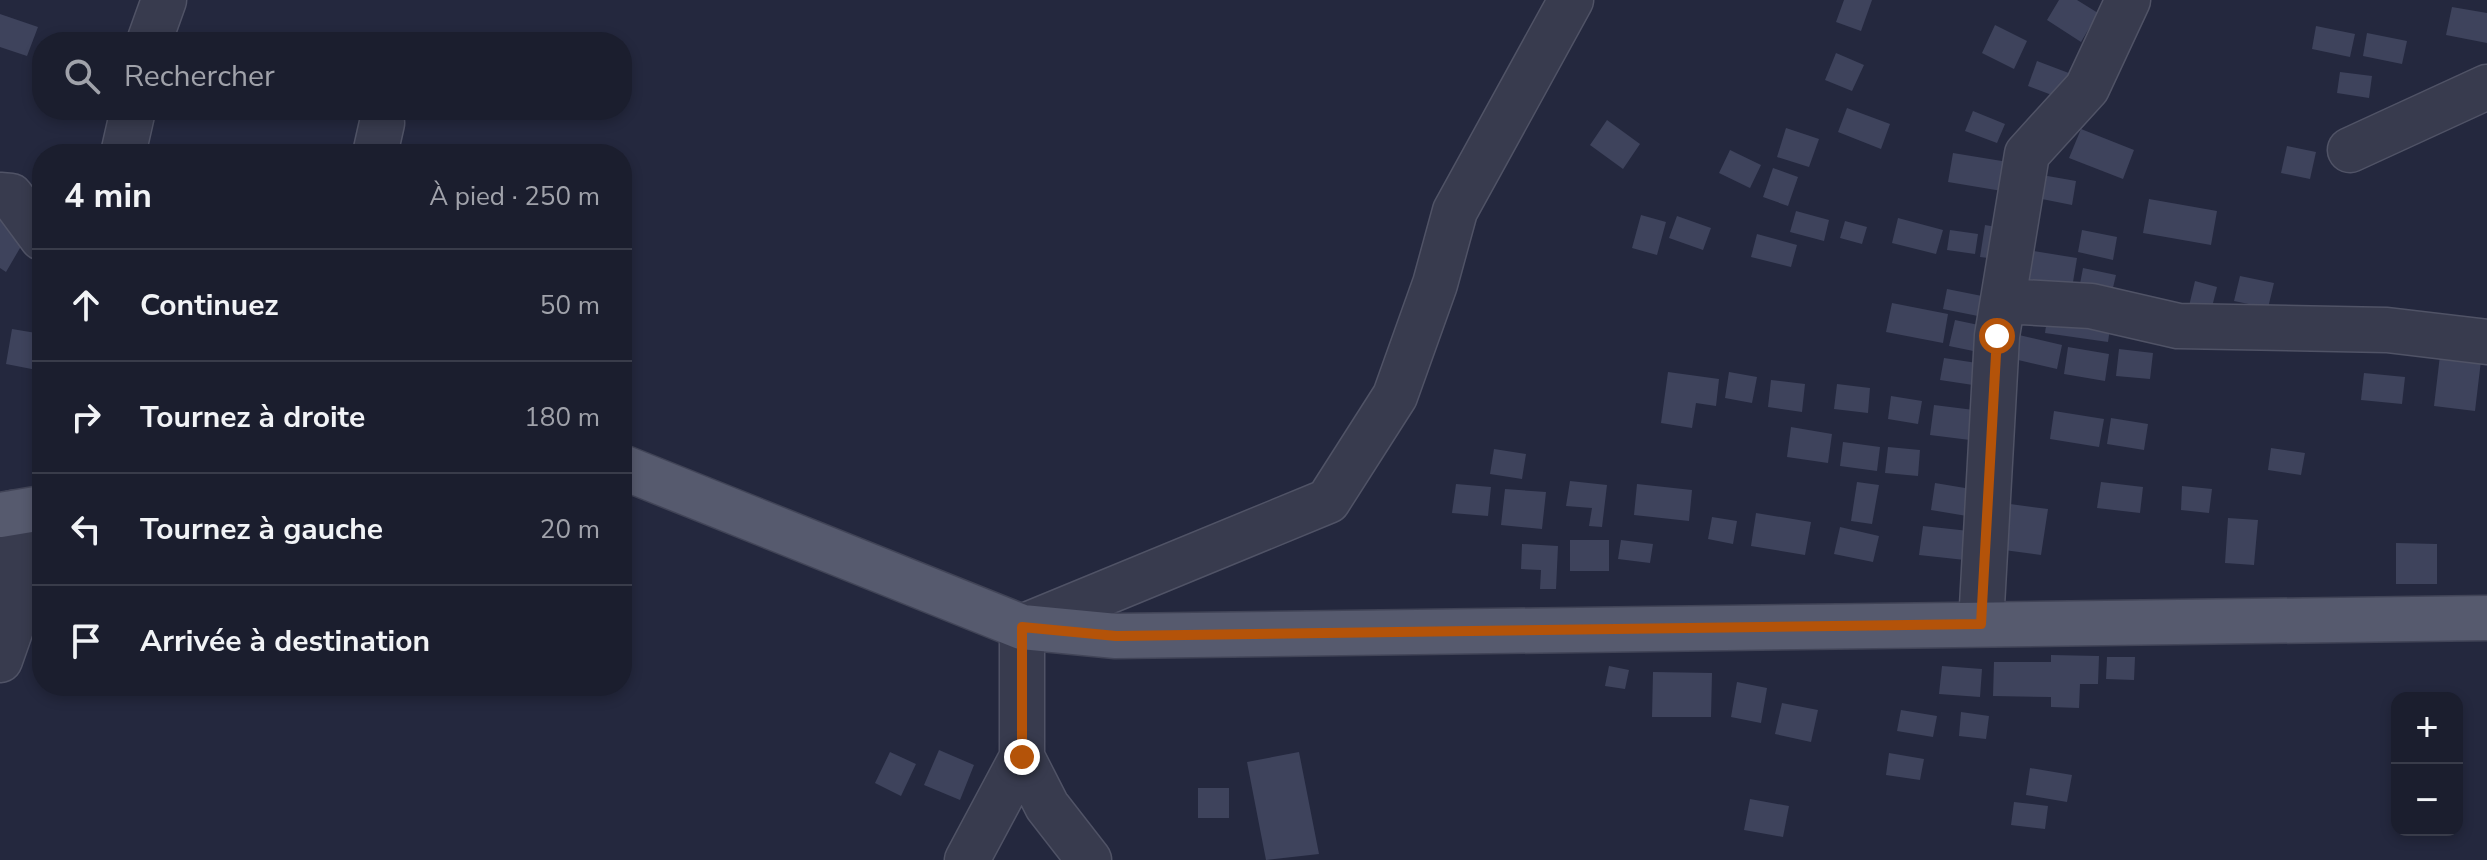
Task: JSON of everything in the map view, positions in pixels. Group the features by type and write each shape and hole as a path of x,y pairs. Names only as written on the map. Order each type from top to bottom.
{"main road":[{"path":"632,471 1022,627 1116,636 2487,618"}],"street":[{"path":"153,32 164,0"},
{"path":"1089,860 1047,806 1022,757 1022,627 1328,501 1395,396 1435,284 1455,211 1571,0"},
{"path":"1981,624 1997,336 2027,154 2087,88 2128,0"},
{"path":"2350,150 2487,87"},
{"path":"125,144 131,120"},
{"path":"4,192 32,226"},
{"path":"2003,301 2091,306 2178,326 2387,330 2487,342"},
{"path":"0,660 20,603 18,512"},
{"path":"967,860 1022,757"}],"building":[{"path":"1844,0 1872,0 1861,31 1836,22"},
{"path":"2059,0 2077,0 2098,13 2081,42 2047,20"},
{"path":"2452,7 2487,13 2487,43 2446,35"},
{"path":"0,14 38,27 36,32 32,32 27,56 0,47"},
{"path":"1995,25 2027,41 2014,69 1982,53"},
{"path":"2316,26 2355,34 2350,57 2312,49"},
{"path":"2367,33 2407,41 2402,64 2363,56"},
{"path":"1836,53 1864,65 1852,91 1825,80"},
{"path":"2037,61 2074,75 2065,100 2028,86"},
{"path":"2340,72 2372,76 2369,98 2337,93"},
{"path":"1847,108 1890,124 1881,149 1838,132"},
{"path":"1973,111 2005,124 1997,143 1965,131"},
{"path":"1607,120 1640,144 1623,169 1590,145"},
{"path":"1786,128 1819,139 1809,167 1777,157"},
{"path":"2081,129 2134,150 2123,179 2069,158"},
{"path":"2287,146 2316,152 2310,179 2281,173"},
{"path":"1730,150 1761,165 1750,188 1719,173"},
{"path":"1953,153 2014,163 2008,192 1948,182"},
{"path":"1773,168 1798,177 1788,206 1763,197"},
{"path":"2031,173 2076,181 2072,205 2027,196"},
{"path":"2149,199 2217,211 2211,245 2143,233"},
{"path":"1796,211 1829,220 1824,241 1790,232"},
{"path":"1641,215 1666,222 1657,255 1632,248"},
{"path":"1677,216 1711,228 1703,250 1669,238"},
{"path":"1898,218 1943,230 1936,254 1892,243"},
{"path":"0,220 27,236 6,272 0,268"},
{"path":"1845,221 1867,227 1862,244 1840,238"},
{"path":"1985,225 2002,228 1997,259 1980,257"},
{"path":"1950,230 1978,234 1975,254 1947,250"},
{"path":"2082,230 2117,237 2113,260 2078,252"},
{"path":"1757,234 1797,245 1791,267 1751,257"},
{"path":"2027,250 2077,258 2071,294 2021,286"},
{"path":"2083,268 2116,275 2111,296 2079,289"},
{"path":"2240,276 2274,283 2268,308 2234,301"},
{"path":"2195,281 2217,287 2211,311 2189,306"},
{"path":"1947,289 1987,297 1983,317 1943,309"},
{"path":"1892,303 1948,314 1943,343 1886,332"},
{"path":"2048,312 2111,321 2108,342 2045,333"},
{"path":"1955,320 1988,327 1983,353 1949,346"},
{"path":"12,329 32,332 32,369 6,364"},
{"path":"2019,335 2062,345 2057,369 2014,359"},
{"path":"2068,347 2109,354 2105,381 2064,374"},
{"path":"2441,347 2482,352 2475,411 2434,406"},
{"path":"2119,349 2153,353 2150,379 2116,376"},
{"path":"1944,358 1977,363 1973,385 1940,380"},
{"path":"1668,372 1719,379 1716,406 1696,403 1692,428 1661,423"},
{"path":"1729,372 1757,377 1752,403 1725,398"},
{"path":"2364,373 2405,377 2402,404 2361,400"},
{"path":"1771,380 1805,384 1802,412 1768,407"},
{"path":"1837,384 1870,388 1868,413 1834,409"},
{"path":"1891,396 1922,401 1918,424 1888,419"},
{"path":"1934,405 1974,410 1970,440 1930,435"},
{"path":"2054,411 2104,419 2099,447 2050,439"},
{"path":"2111,418 2148,424 2144,450 2107,444"},
{"path":"1791,427 1832,434 1828,463 1787,457"},
{"path":"1843,442 1880,447 1877,471 1840,466"},
{"path":"1888,447 1920,450 1918,476 1885,473"},
{"path":"2271,448 2305,453 2301,475 2268,470"},
{"path":"1494,449 1526,454 1522,479 1490,474"},
{"path":"1570,481 1607,485 1602,527 1589,526 1592,508 1566,506"},
{"path":"1857,482 1879,485 1872,524 1851,521"},
{"path":"2101,482 2143,487 2140,513 2097,508"},
{"path":"1935,483 1971,489 1967,516 1931,510"},
{"path":"1456,484 1491,487 1488,516 1452,513"},
{"path":"1637,484 1692,490 1689,521 1634,515"},
{"path":"2182,486 2212,489 2209,513 2181,510"},
{"path":"1505,489 1546,492 1542,529 1501,525"},
{"path":"2010,504 2048,509 2041,555 2004,550"},
{"path":"1756,513 1811,522 1805,555 1751,546"},
{"path":"1712,517 1737,521 1733,544 1708,539"},
{"path":"2228,518 2258,520 2254,565 2225,563"},
{"path":"1923,526 1969,531 1965,560 1919,555"},
{"path":"1840,527 1879,536 1873,562 1834,554"},
{"path":"1570,540 1609,540 1609,571 1570,571"},
{"path":"1621,540 1653,544 1650,563 1618,559"},
{"path":"2396,543 2437,544 2437,584 2396,584"},
{"path":"1522,544 1558,546 1556,589 1540,589 1541,570 1521,569"},
{"path":"2051,655 2099,656 2098,684 2080,684 2079,708 2051,707 2051,697 1993,696 1994,662 2051,662"},
{"path":"2107,657 2135,657 2134,680 2106,679"},
{"path":"1609,666 1629,670 1625,689 1605,686"},
{"path":"1942,666 1982,669 1980,697 1939,694"},
{"path":"1653,672 1712,673 1711,717 1652,717"},
{"path":"1737,682 1767,688 1761,723 1731,717"},
{"path":"1782,703 1818,710 1811,742 1775,734"},
{"path":"1901,710 1937,716 1933,737 1897,731"},
{"path":"1961,712 1989,716 1986,739 1959,736"},
{"path":"939,750 974,765 960,800 924,785"},
{"path":"890,752 916,764 901,796 875,783"},
{"path":"1299,752 1319,854 1266,860 1247,762"},
{"path":"1889,753 1924,759 1920,780 1886,775"},
{"path":"2030,768 2072,775 2067,802 2026,795"},
{"path":"1198,788 1229,788 1229,818 1198,818"},
{"path":"1750,799 1789,806 1783,837 1744,830"},
{"path":"2014,802 2048,806 2045,829 2011,825"}],"route":[{"path":"1022,757 1022,627 1116,636 1981,624 1997,336"}]}
